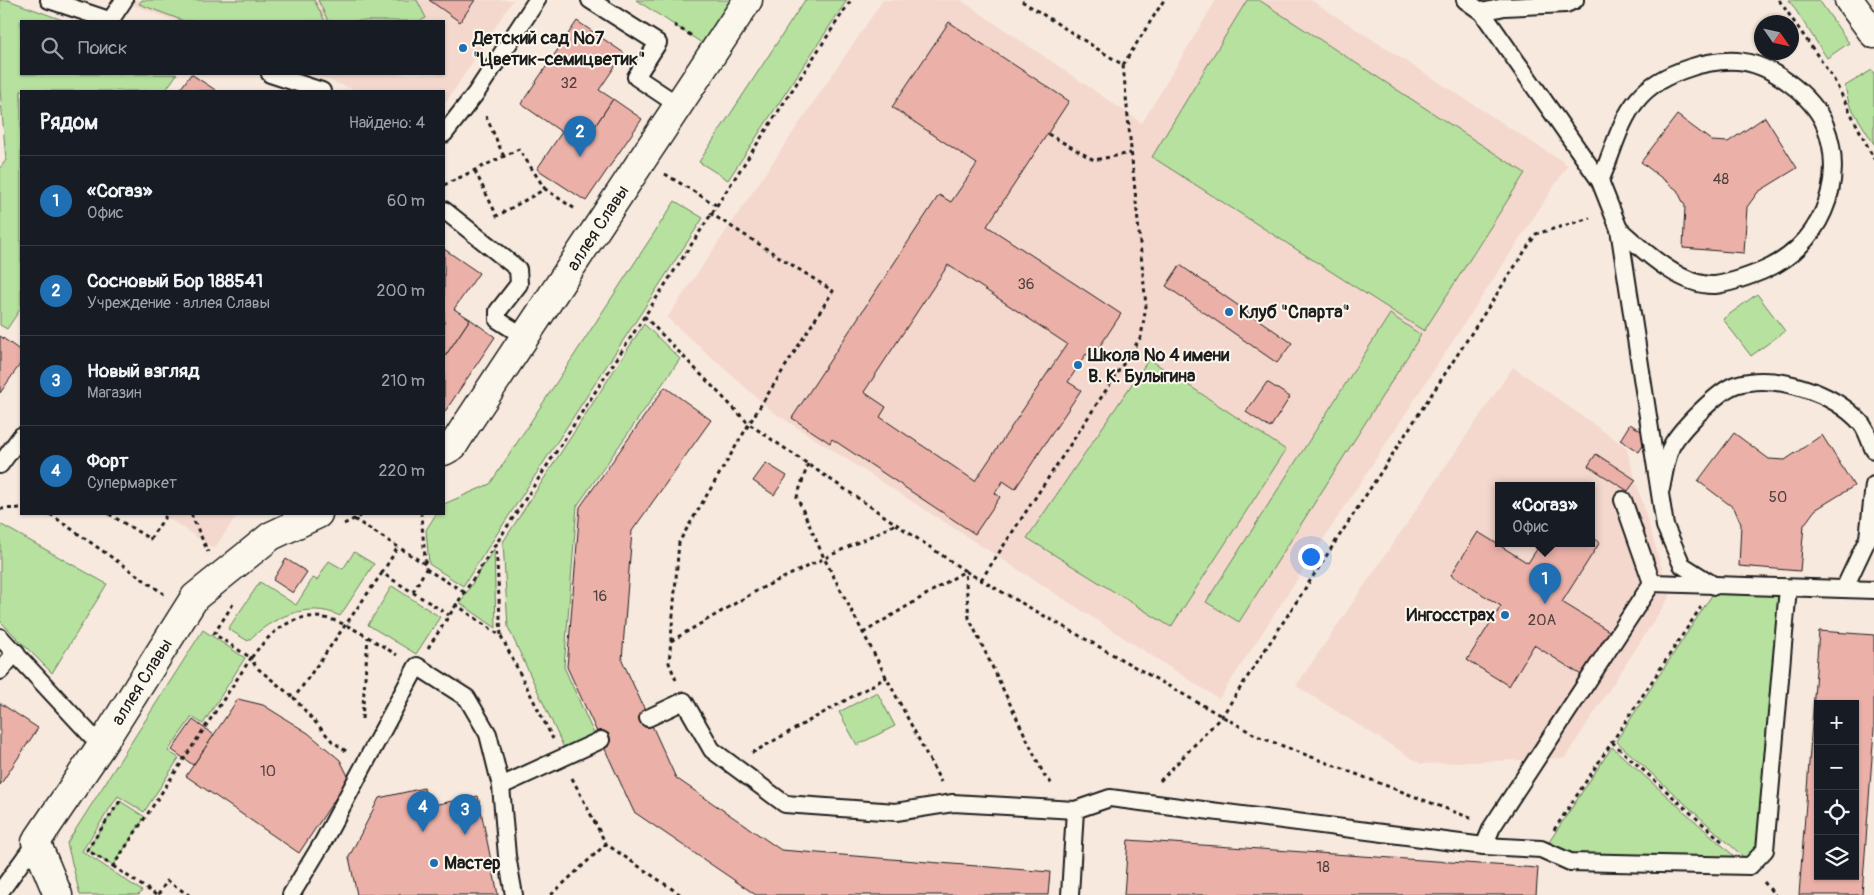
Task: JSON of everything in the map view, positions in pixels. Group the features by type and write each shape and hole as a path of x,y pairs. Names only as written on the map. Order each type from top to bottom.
{"street":[{"name":"аллея Славы","path":"445,450 452,446 748,0"},
{"path":"1849,0 1874,34"},
{"name":"аллея Славы","path":"36,842 101,746 196,597 271,536 316,515"},
{"path":"36,842 58,895"}],"lane":[{"path":"50,0 108,20"},
{"path":"112,20 124,0"},
{"path":"445,133 476,92 537,0"},
{"path":"590,0 658,43 636,77 678,105"},
{"path":"1464,0 1482,12 1600,181 1619,229 1665,526 1682,565 1715,586"},
{"path":"1482,12 1504,7 1566,4 1575,0"},
{"path":"1600,181 1622,127 1638,99 1666,76 1705,62 1738,61 1771,71 1797,89 1817,110 1825,125 1832,147 1832,182 1823,216 1803,245 1774,266 1742,279 1713,285 1682,278 1658,262 1619,229"},
{"path":"272,75 289,86 315,90"},
{"path":"445,211 518,269 519,284 498,311 498,320 525,337"},
{"path":"1659,497 1672,445 1700,411 1734,386 1764,382 1801,386 1838,404 1862,424 1874,450"},
{"path":"0,465 20,437"},
{"path":"1844,589 1868,538 1874,485"},
{"path":"1624,500 1652,583"},
{"path":"1652,583 1874,590"},
{"path":"1484,846 1492,826 1652,583"},
{"path":"648,718 684,701 712,750 785,804 896,812 953,803 1075,810 1110,798 1484,846 1541,850 1570,862 1750,866 1765,850 1788,588"},
{"path":"0,637 16,652 101,746"},
{"path":"0,671 16,652"},
{"path":"291,895 323,842 417,666 467,698 488,734 501,786 507,856 514,895"},
{"path":"501,786 601,740"},
{"path":"1070,895 1075,810"},
{"path":"0,892 36,842"}],"path":[{"path":"113,866 251,658 282,627 303,617 324,616 346,623 417,666 455,604 851,0"},
{"path":"1020,0 1122,64"},
{"path":"981,580 1141,336 1146,306 1122,64 1164,0"},
{"path":"1779,0 1832,78 1874,159"},
{"path":"476,92 504,157"},
{"path":"1048,134 1094,160 1131,153"},
{"path":"445,185 519,149 545,189 583,214"},
{"path":"658,169 716,205"},
{"path":"475,171 497,216 545,189"},
{"path":"1140,802 1222,716 1536,234 1612,212"},
{"path":"684,701 669,663 679,542 749,424 833,291 710,214"},
{"path":"644,316 749,424 965,571 1257,736 1492,826"},
{"path":"808,464 797,497 824,558 953,803"},
{"path":"0,509 20,508"},
{"path":"51,515 170,598"},
{"path":"111,515 150,539 166,515"},
{"path":"191,515 210,557"},
{"path":"414,592 425,566 422,515"},
{"path":"354,519 464,592"},
{"path":"671,641 758,590 896,524"},
{"path":"496,542 501,636 606,844 681,895"},
{"path":"294,698 382,573 398,547"},
{"path":"863,633 965,571"},
{"path":"965,571 969,618 1044,775 1075,810"},
{"path":"382,573 449,615"},
{"path":"1541,850 1715,586"},
{"path":"455,604 501,636"},
{"path":"233,605 214,634 251,658 256,667 294,698 332,741 364,764"},
{"path":"362,722 368,637"},
{"path":"731,764 887,678"},
{"path":"1612,742 1750,866"},
{"path":"120,801 88,850 157,895 167,880 190,895"},
{"path":"551,895 606,844"}],"shaded area":[{"name":"Детский сад №7 \"Цветик-семицветик\"","path":"120,0 513,0 445,102 445,90 355,90 315,75 445,75 445,20 172,20"},
{"name":"Школа № 4 имени В. К. Булыгина","path":"883,0 961,0 1142,123 1216,0 1311,0 1568,165 1219,699 773,412 667,318"},
{"path":"1513,367 1626,447 1670,596 1565,758 1421,764 1296,686"},
{"path":"163,515 237,515 214,549"}],"green space":[{"path":"0,0 8,0 62,20 20,20 20,75 176,75 166,90 20,90 20,310 7,329 0,325 0,168 6,160 0,89"},
{"path":"142,0 314,0 324,20 181,20 139,4"},
{"path":"318,0 417,0 426,18 422,20 328,20"},
{"path":"636,0 734,0 705,45"},
{"path":"805,0 847,0 728,180 699,162"},
{"path":"1247,0 1259,0 1525,173 1424,331 1152,157"},
{"path":"1789,0 1819,0 1849,43 1827,58"},
{"path":"1872,70 1874,73 1874,144 1849,104 1845,86"},
{"path":"675,201 703,218 463,586 429,564 426,530 435,515 445,515 445,504 490,484"},
{"path":"1757,294 1785,331 1751,356 1723,319"},
{"path":"1390,314 1421,335 1239,622 1206,602"},
{"path":"644,324 680,359 577,506 564,667 594,734 565,750 508,627 503,542"},
{"path":"1149,359 1286,450 1171,627 1027,538"},
{"path":"0,524 107,584 52,673 0,621"},
{"path":"494,549 496,628 460,603"},
{"path":"354,552 374,564 340,616 315,610 291,614 268,625 248,641 228,629 260,582 296,605 313,578 317,580 329,561 343,569"},
{"path":"392,586 440,617 416,654 368,625"},
{"path":"1716,589 1784,590 1762,849 1749,862 1616,741"},
{"path":"203,630 245,658 203,724 192,717 168,751 179,758 144,812 118,796 82,851 142,891 139,895 80,895 67,843"},
{"path":"877,692 895,726 857,745 839,712"},
{"path":"1612,747 1742,863 1571,859 1545,848"},
{"path":"120,801 145,817 113,866 87,850"}],"building":[{"path":"429,0 475,0 460,22"},
{"path":"577,21 624,53 599,90 613,99 582,146 521,104"},
{"path":"949,22 1069,101 987,226 1121,314 1092,358 1086,354 1068,382 1081,390 1015,489 1003,481 995,493 1000,497 975,534 832,439 830,443 792,418 939,195 951,202 977,164 892,107","holes":["948,265 1067,344 975,481 880,417 886,407 864,392"]},
{"path":"190,75 193,75 215,90 180,90"},
{"path":"613,99 642,119 586,201 537,169 562,132 582,146"},
{"path":"1677,115 1712,141 1728,142 1765,117 1797,168 1758,192 1747,207 1744,253 1683,248 1685,206 1677,190 1641,162"},
{"path":"445,250 479,273 454,309 470,319 445,356"},
{"path":"1180,265 1292,343 1277,363 1166,286"},
{"path":"470,319 495,337 445,412 445,356"},
{"path":"0,336 20,350 20,364 0,393"},
{"path":"1267,382 1290,397 1270,428 1246,412"},
{"path":"665,387 711,420 632,531 622,660 676,778 781,850 1050,872 1048,895 756,895 634,812 567,667 580,507"},
{"path":"1630,424 1649,436 1639,452 1620,440"},
{"path":"1734,433 1769,459 1785,460 1822,435 1854,486 1815,510 1804,525 1800,571 1739,566 1741,524 1734,508 1698,481"},
{"path":"1596,454 1636,480 1628,491 1588,466"},
{"path":"766,463 787,476 774,495 753,481"},
{"path":"1478,532 1495,543 1495,547 1502,547 1528,563 1538,547 1595,547 1595,539 1600,542 1562,602 1614,634 1586,678 1534,645 1509,686 1467,660 1501,606 1451,575"},
{"path":"286,559 307,572 293,593 273,580"},
{"path":"1819,631 1874,635 1874,730 1862,895 1799,895"},
{"path":"238,699 263,705 308,733 340,760 349,778 299,853 186,776"},
{"path":"0,703 38,728 0,785"},
{"path":"193,720 214,735 193,765 172,750"},
{"path":"424,788 428,806 478,796 498,895 357,895 349,857 379,798"},
{"path":"1128,840 1538,868 1536,895 1124,895"}],"place":[{"name":"Детский сад №7 \"Цветик-семицветик\"","path":"463,48"},
{"name":"Сосновый Бор 188541","path":"580,157"},
{"name":"Клуб \"Спарта\"","path":"1229,312"},
{"name":"Школа № 4 имени В. К. Булыгина","path":"1078,365"},
{"name":"«Согаз»","path":"1545,604"},
{"name":"Ингосстрах","path":"1505,615"},
{"name":"Форт","path":"423,832"},
{"name":"Новый взгляд","path":"465,835"},
{"name":"Мастер","path":"434,863"}]}
